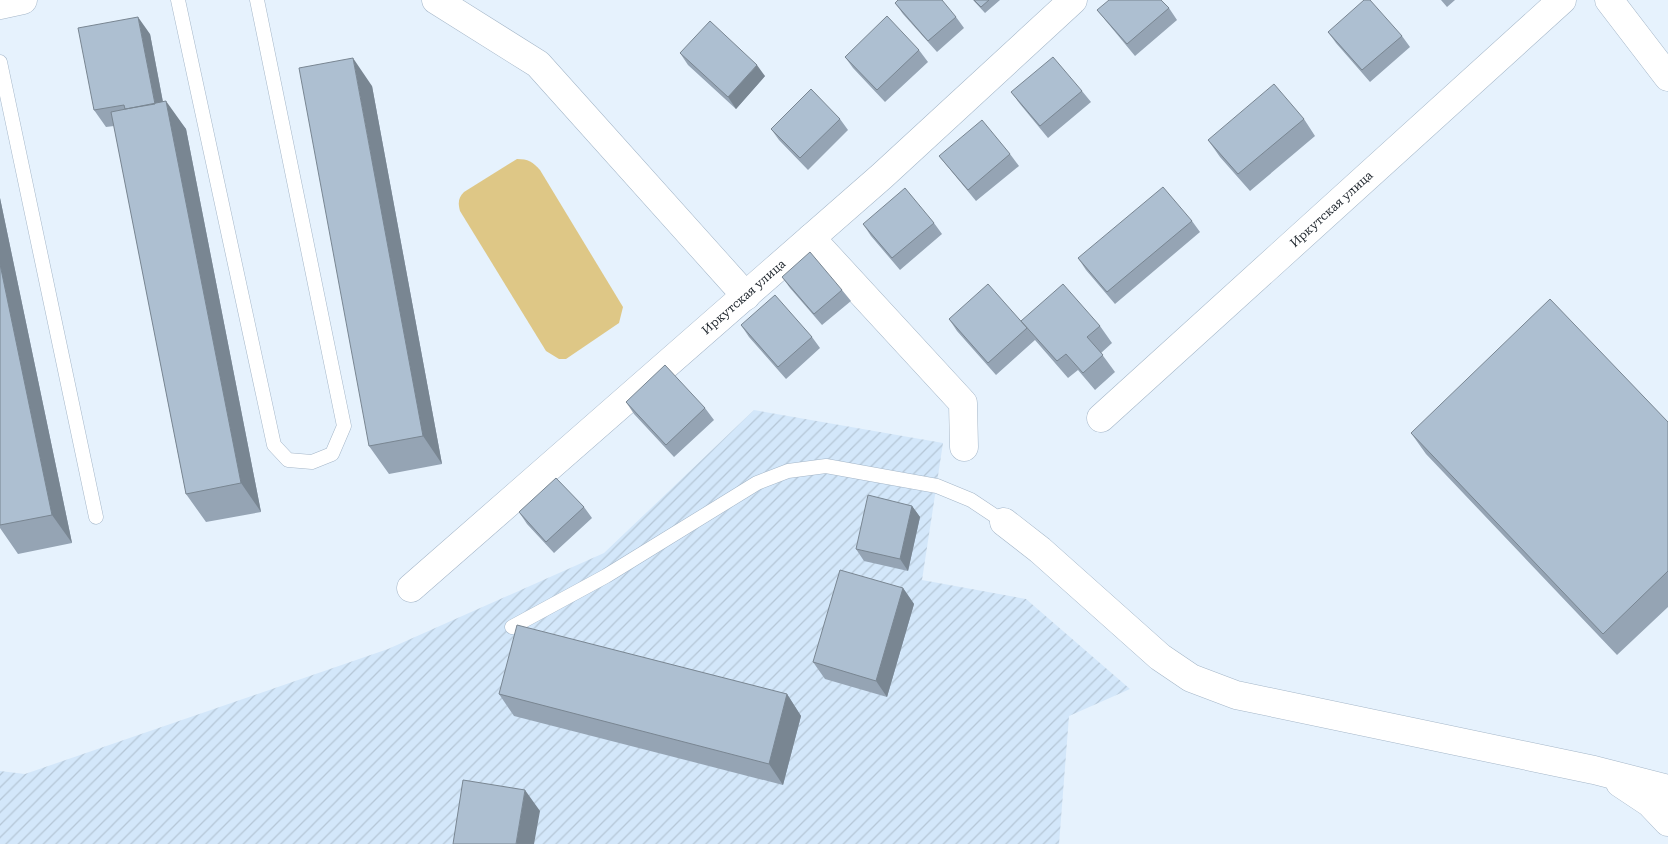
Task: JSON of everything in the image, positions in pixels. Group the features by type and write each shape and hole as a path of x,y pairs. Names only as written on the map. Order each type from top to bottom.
{"street":[{"path":"0,5 23,0"},
{"path":"436,0 538,64 746,296"},
{"name":"Иркутская улица","path":"411,588 882,176 1073,0"},
{"name":"Иркутская улица","path":"1101,418 1562,0"},
{"path":"1609,0 1668,77"},
{"path":"811,238 963,403 964,447"},
{"path":"1004,522 1040,550 1160,657 1191,678 1236,694 1594,770 1668,789"},
{"path":"1594,770 1629,788 1650,803 1668,822"}],"lane":[{"path":"178,0 274,445 288,460 312,462 332,454 344,426 257,0"},
{"path":"0,62 96,517"},
{"path":"512,627 606,576 757,483 788,470 826,466 936,486 972,500 1004,522"}],"shaded area":[{"path":"517,159 530,162 540,170 623,307 619,323 566,359 559,359 546,351 460,211 459,201 464,192"},
{"path":"754,410 943,443 922,580 1026,599 1130,689 1069,716 1059,844 0,844 0,771 25,774 388,649 604,553"}],"building":[{"path":"898,0 942,0 956,17 928,41 895,3"},
{"path":"974,0 989,0 981,7"},
{"path":"1109,0 1161,0 1169,8 1127,44 1097,10"},
{"path":"1364,0 1370,0 1402,36 1362,70 1328,32"},
{"path":"887,16 919,50 877,90 845,57"},
{"path":"138,17 155,104 125,109 124,105 94,110 78,28"},
{"path":"710,21 757,65 728,97 680,53"},
{"path":"1053,57 1082,91 1040,126 1011,92"},
{"path":"353,58 423,436 369,446 299,68"},
{"path":"1274,84 1304,119 1238,174 1208,140"},
{"path":"811,89 840,119 800,158 771,129"},
{"path":"166,101 241,483 186,494 111,112"},
{"path":"982,120 1010,154 968,190 939,156"},
{"path":"1163,187 1192,221 1107,292 1078,258"},
{"path":"905,188 934,223 892,258 863,224"},
{"path":"810,252 842,290 814,314 782,277"},
{"path":"0,264 52,515 0,525"},
{"path":"988,284 1027,328 988,363 949,319"},
{"path":"1063,284 1100,326 1087,337 1103,355 1083,373 1066,354 1057,361 1021,321"},
{"path":"775,295 812,337 778,367 741,325"},
{"path":"1550,299 1668,422 1668,571 1603,634 1411,433"},
{"path":"665,365 705,408 666,445 626,402"},
{"path":"556,478 584,507 546,542 519,512"},
{"path":"868,495 912,506 900,559 856,549"},
{"path":"840,570 903,588 876,681 813,662"},
{"path":"517,625 787,694 769,764 499,694"},
{"path":"463,780 525,790 516,844 453,844"}]}
